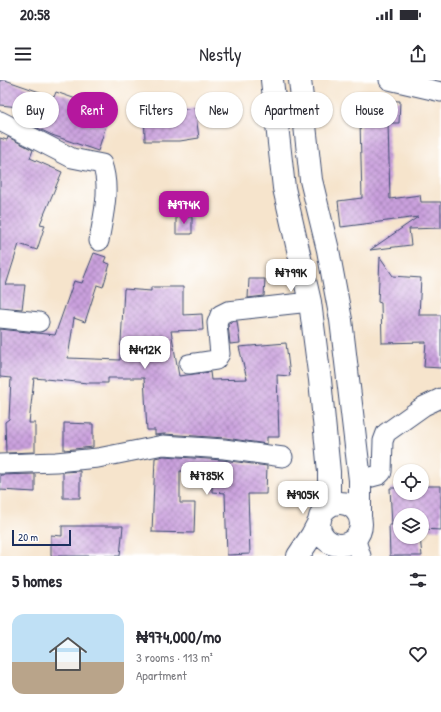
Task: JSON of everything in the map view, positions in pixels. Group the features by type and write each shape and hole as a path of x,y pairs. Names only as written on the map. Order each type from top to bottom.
{"street":[{"path":"272,80 284,188 310,302 320,380 329,472 324,513 320,528 322,534 327,540 334,544 351,548 361,525 360,480 355,425 342,320 328,250 311,180 300,80"},
{"path":"389,80 441,92"},
{"path":"0,121 72,158 102,164 106,179 106,198 99,241"},
{"path":"189,364 216,360 220,354 217,323 220,315 228,311 310,302"},
{"path":"0,318 39,322"},
{"path":"360,480 379,475 382,472 383,442 386,433 424,406 441,398"},
{"path":"0,464 56,462 98,458 163,445 224,449 283,457"},
{"path":"298,556 312,536 324,513 338,503 347,504 355,509 360,518"}],"building":[{"path":"0,80 5,80 40,92 12,92 12,106 0,105"},
{"path":"59,93 67,96 67,128 105,128 98,151 52,135 38,128 59,128"},
{"path":"398,101 400,101 398,123"},
{"path":"195,108 195,128 198,128 199,138 180,141 145,141 145,128 187,128 187,109"},
{"path":"360,128 388,128 390,199 420,195 421,202 441,202 441,228 409,229 411,245 370,250 418,217 341,227 338,201 362,198"},
{"path":"8,137 33,150 30,158 62,172 40,224 45,225 37,250 19,244 6,285 25,285 22,309 0,307 0,138 7,140"},
{"path":"176,216 192,217 192,234 176,234"},
{"path":"94,253 106,257 104,262 110,264 103,287 97,285 85,322 74,318 68,358 120,360 124,289 151,291 151,287 183,287 183,315 202,314 203,330 171,331 179,376 210,372 211,380 247,379 239,347 286,343 290,376 277,375 279,437 267,437 267,444 225,438 164,434 155,435 155,430 147,430 144,378 108,378 108,383 88,383 34,378 29,423 35,423 35,452 6,453 5,422 9,419 11,378 0,377 0,329 55,335 74,281 82,283"},
{"path":"380,257 393,276 421,278 419,315 441,315 441,368 424,367 426,342 382,343 381,303 378,302"},
{"path":"249,279 265,279 264,296 248,298"},
{"path":"237,321 240,343 230,344 228,324"},
{"path":"64,423 93,424 93,447 64,450"},
{"path":"164,456 223,460 267,466 266,494 248,494 250,554 227,555 225,493 212,492 212,472 180,471 180,503 195,503 194,533 152,532 155,458"},
{"path":"80,471 80,498 63,498 63,472"},
{"path":"35,474 35,492 0,490 0,475"},
{"path":"429,486 441,486 441,530 429,529 429,508 393,508 393,544 421,544 422,556 390,556 389,525 392,525 390,488 393,488 393,500 429,500"},
{"path":"62,526 123,526 120,556 51,556 51,535 62,536"}]}
